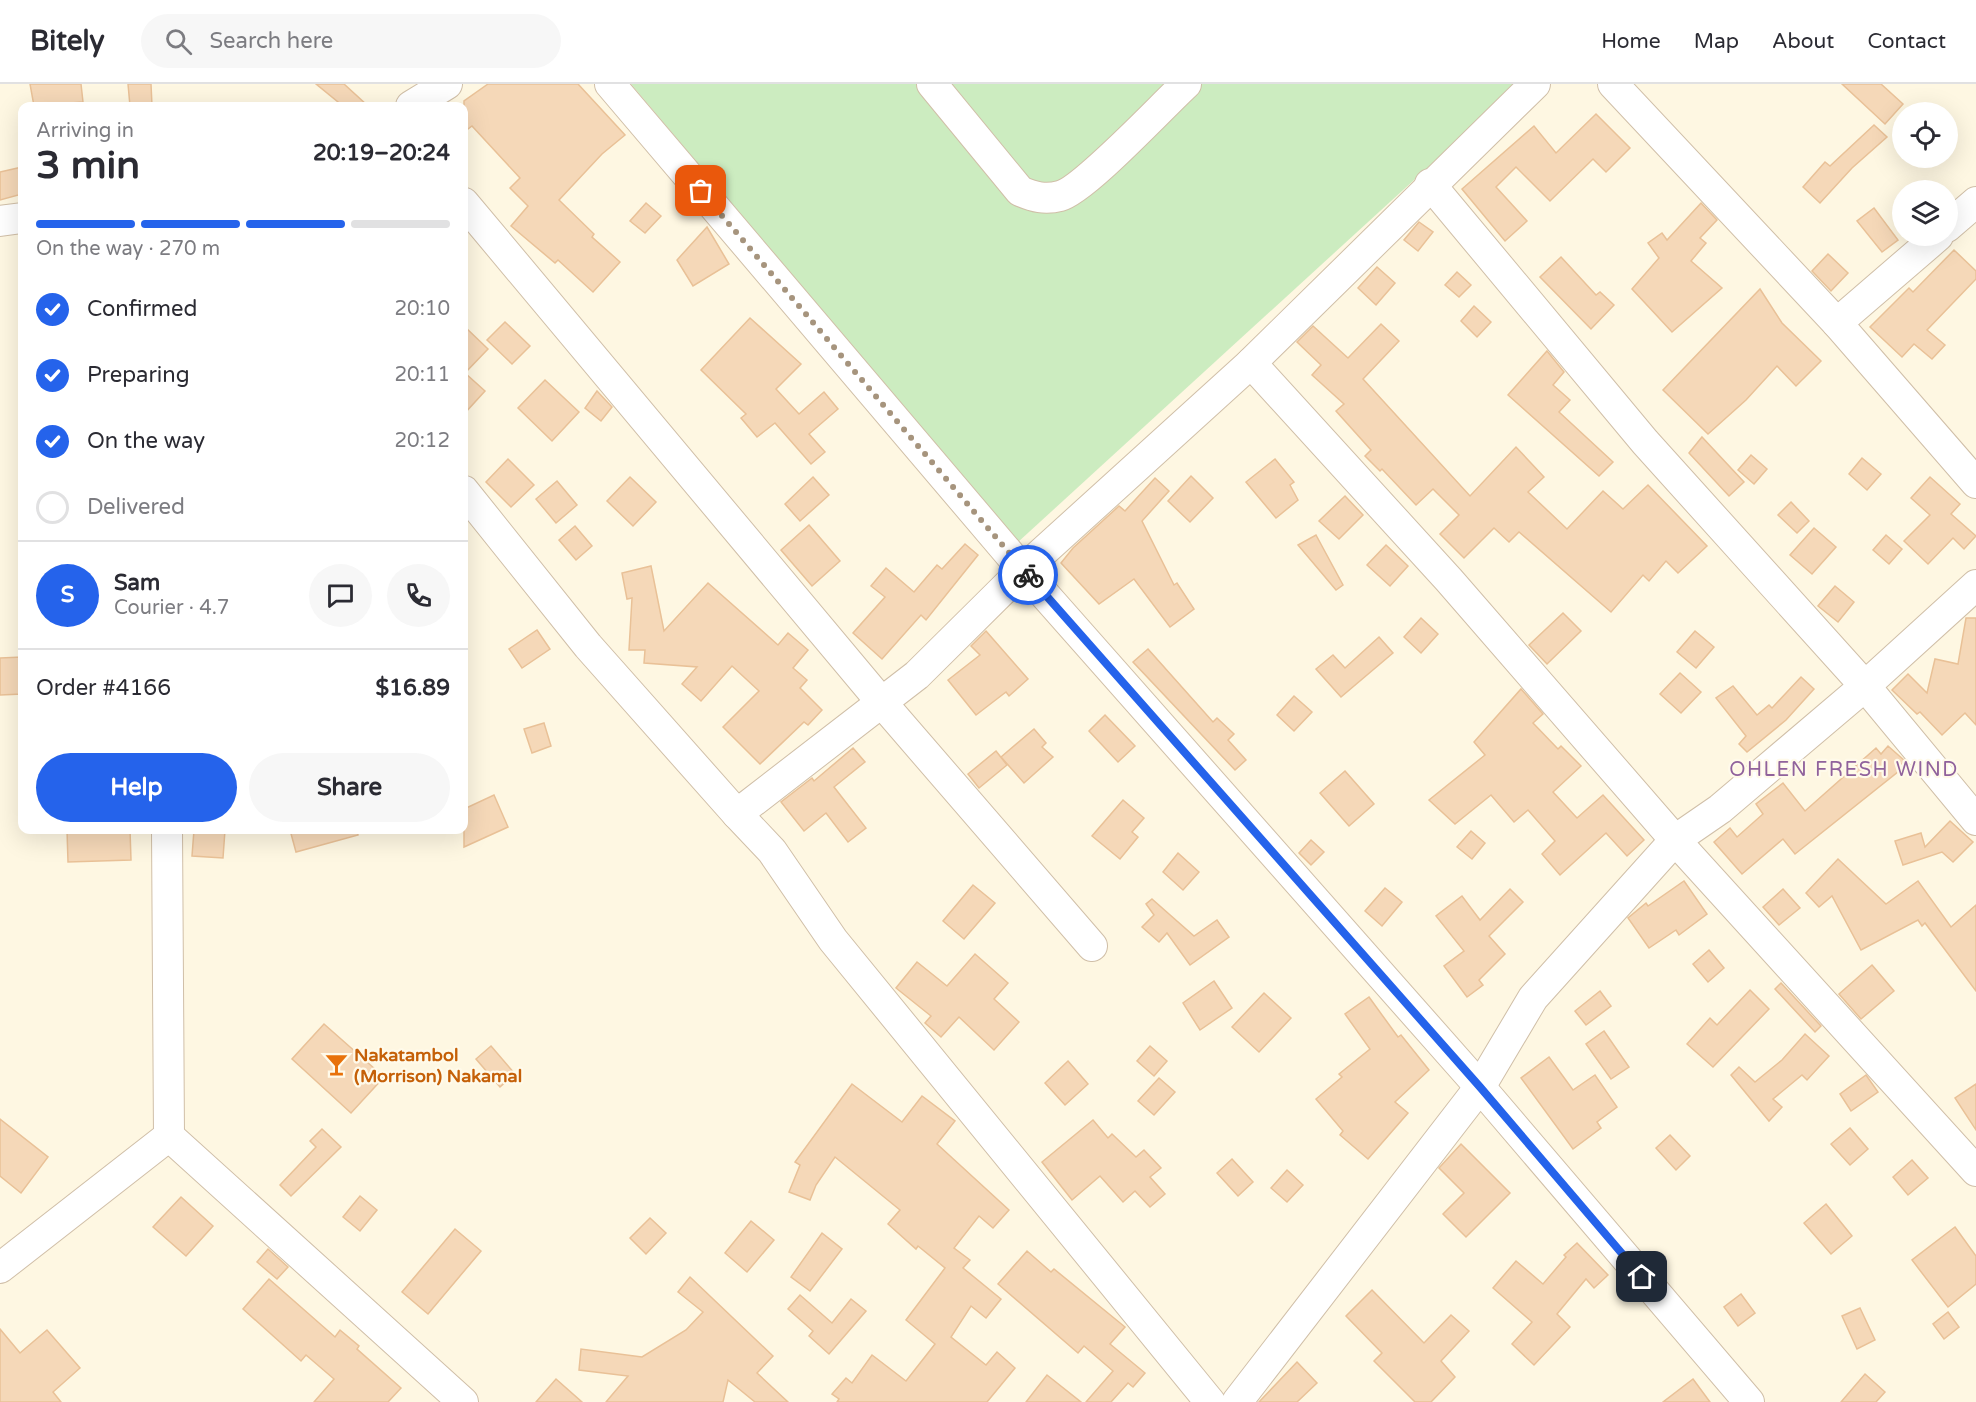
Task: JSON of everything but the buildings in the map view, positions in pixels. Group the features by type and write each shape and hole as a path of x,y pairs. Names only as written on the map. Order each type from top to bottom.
{"street":[{"path":"418,102 447,84"},
{"path":"610,84 1023,570 1480,1087 1749,1402"},
{"path":"932,84 1020,191 1038,199 1062,196 1088,177 1186,84"},
{"path":"738,814 883,704 917,675 1023,570 1251,363 1430,184 1535,84"},
{"path":"1613,84 1837,323 1976,483"},
{"path":"1430,184 1645,442 1865,686 1976,820"},
{"path":"1958,218 1976,202"},
{"path":"468,207 883,704 1092,946"},
{"path":"0,221 18,219"},
{"path":"1837,323 1926,246"},
{"path":"1251,363 1449,580 1675,840 1976,1171"},
{"path":"468,496 588,646 772,851 833,940 1210,1402"},
{"path":"1237,1402 1480,1087 1533,998 1675,840 1720,809 1865,686 1976,585"},
{"path":"167,834 169,1136 463,1402"},
{"path":"0,1268 169,1136"}],"green space":[{"path":"631,84 1519,84 1017,543"}],"way so far":[{"path":"701,191 1028,575"}],"place":[{"name":"Nakatambol (Morrison) Nakamal","path":"336,1065"}],"district":[{"name":"OHLEN FRESH WIND","path":"1844,770"}],"route":[{"path":"1028,575 1480,1087 1642,1277"}]}
